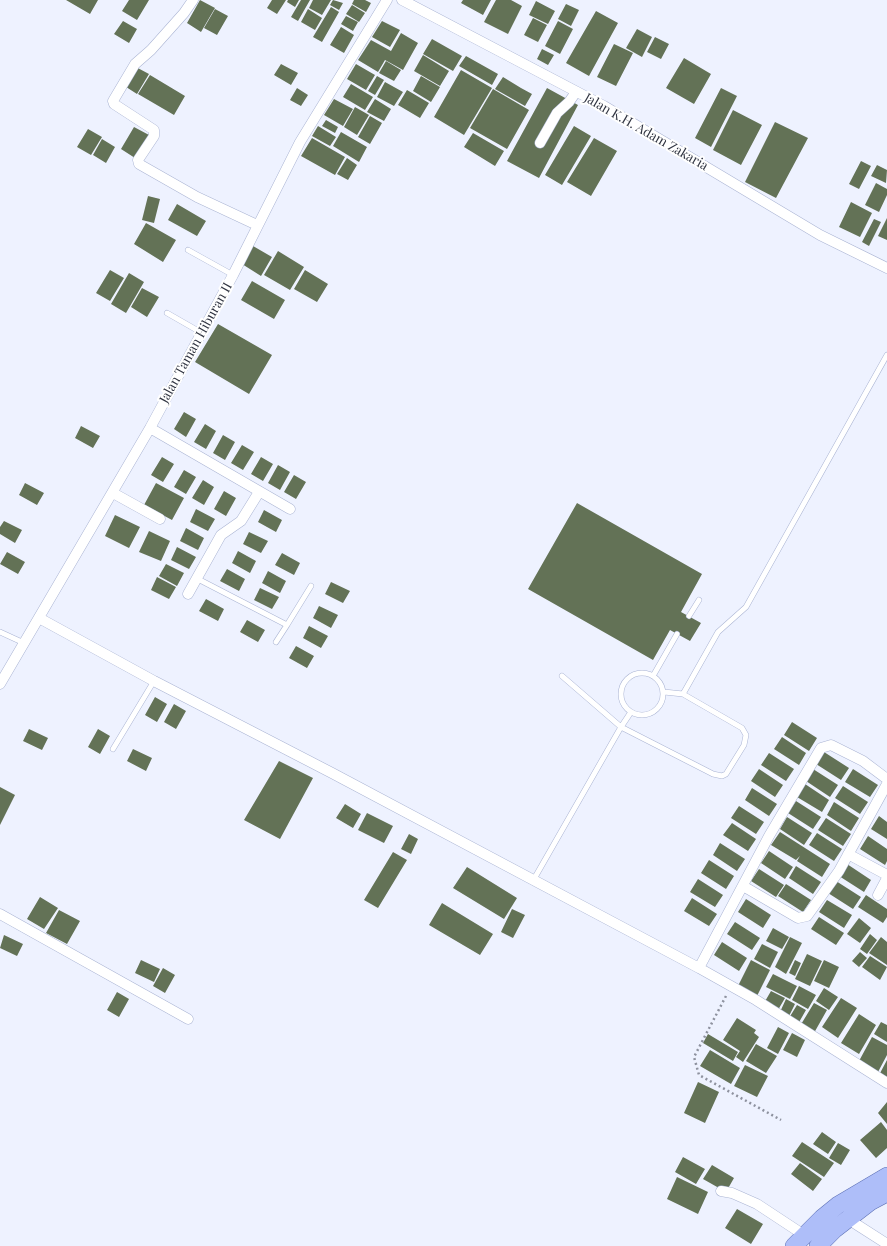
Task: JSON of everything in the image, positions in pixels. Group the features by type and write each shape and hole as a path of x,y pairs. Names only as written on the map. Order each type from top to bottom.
{"main road":[{"path":"799,1241 838,1205 887,1176"},
{"path":"818,1246 848,1219 870,1202 887,1193"}],"street":[{"path":"193,0 184,13 151,50 129,70 113,101 114,104 154,130 154,136 138,160 139,164 197,198 257,225"},
{"name":"Jalan Taman Hiburan II","path":"0,684 150,428 233,275 257,225 304,136 387,0"},
{"name":"Jalan K.H. Adam Zakaria","path":"402,0 644,129 756,198 820,234 887,268"},
{"path":"540,143 557,113 569,102 576,92"},
{"path":"150,428 290,509"},
{"path":"188,594 221,535 241,520 259,492"},
{"path":"113,493 160,518"},
{"path":"39,618 154,681 534,879 699,968 756,1000 887,1082"},
{"path":"699,968 769,836 823,746 831,745 863,761 887,778"},
{"path":"743,886 791,914 803,918 807,916 813,910 884,796 887,784"},
{"path":"848,854 887,875"},
{"path":"878,895 887,878"},
{"path":"0,914 188,1019"},
{"path":"721,1191 732,1193 757,1204 799,1241"},
{"path":"848,1219 887,1244"}],"lane":[{"path":"188,250 233,275"},
{"path":"167,313 202,333"},
{"path":"683,694 718,632 746,607 887,354"},
{"path":"196,578 287,625"},
{"path":"276,642 311,586"},
{"path":"688,616 699,600"},
{"path":"0,632 24,643"},
{"path":"653,676 677,634"},
{"path":"647,673 653,676 662,686 664,692 663,699 656,710 644,716 631,712 622,702 620,696 623,683 634,674 647,673"},
{"path":"562,676 621,727 713,774 722,776 726,774 744,745 746,735 742,728 683,694 664,692"},
{"path":"113,749 154,681"},
{"path":"534,879 631,712"}],"path":[{"path":"731,986 694,1057 699,1075 781,1120"}],"building":[{"path":"66,0 98,0 90,14"},
{"path":"129,0 149,0 137,20 122,11"},
{"path":"200,0 215,8 201,32 187,23"},
{"path":"272,0 286,0 277,14 267,8"},
{"path":"288,0 299,0 295,7 287,2"},
{"path":"301,0 310,0 298,21 291,17"},
{"path":"313,0 331,0 322,15 309,8"},
{"path":"333,0 343,3 339,10 330,5"},
{"path":"354,0 365,0 371,3 366,12 352,4"},
{"path":"463,0 491,0 483,15 461,3"},
{"path":"496,0 511,0 522,6 508,34 484,22"},
{"path":"536,1 555,11 548,24 529,15"},
{"path":"566,4 579,10 571,26 558,19"},
{"path":"352,5 365,13 359,22 346,14"},
{"path":"331,7 339,12 322,42 313,37"},
{"path":"215,9 228,16 217,35 204,28"},
{"path":"308,9 322,18 315,30 301,22"},
{"path":"596,11 618,23 589,76 566,63"},
{"path":"346,16 358,22 353,31 341,24"},
{"path":"533,18 547,25 538,42 524,35"},
{"path":"123,21 137,29 129,43 114,34"},
{"path":"382,21 400,30 390,47 372,37"},
{"path":"558,21 573,29 560,54 545,46"},
{"path":"341,27 354,35 344,53 330,45"},
{"path":"637,29 652,37 642,57 626,48"},
{"path":"401,33 418,43 403,70 385,60 378,72 358,60 371,40 391,51"},
{"path":"655,37 669,44 661,59 647,52"},
{"path":"432,39 462,56 453,71 423,54"},
{"path":"614,44 633,53 616,86 597,77"},
{"path":"542,49 554,55 548,65 537,59"},
{"path":"423,55 449,71 440,86 414,71"},
{"path":"466,56 498,74 492,85 459,66"},
{"path":"684,58 711,74 694,104 666,88"},
{"path":"386,61 401,70 394,81 379,73"},
{"path":"281,64 298,73 291,85 274,75"},
{"path":"356,64 375,75 366,90 347,79"},
{"path":"134,66 149,74 137,94 123,85"},
{"path":"461,70 492,88 464,135 434,117"},
{"path":"150,75 185,96 174,115 138,94"},
{"path":"377,76 384,80 375,95 368,91"},
{"path":"421,76 440,87 431,102 413,91"},
{"path":"503,77 532,94 525,106 495,89"},
{"path":"385,82 403,92 394,106 377,97"},
{"path":"351,84 373,97 365,110 343,97"},
{"path":"297,88 308,95 301,106 290,100"},
{"path":"547,88 578,105 539,178 507,161"},
{"path":"721,88 737,96 711,147 695,138"},
{"path":"493,89 529,110 507,149 470,128"},
{"path":"407,90 429,103 420,118 398,105"},
{"path":"334,99 353,109 343,126 324,115"},
{"path":"375,99 391,109 384,121 367,112"},
{"path":"355,107 369,115 357,135 344,127"},
{"path":"733,110 762,125 741,165 713,150"},
{"path":"370,116 382,123 370,144 358,137"},
{"path":"326,120 338,127 335,133 322,126"},
{"path":"775,122 808,138 776,198 745,182"},
{"path":"318,126 336,137 330,146 312,136"},
{"path":"574,126 591,136 562,185 545,175"},
{"path":"134,127 149,135 135,158 121,149"},
{"path":"88,129 102,137 91,155 77,147"},
{"path":"341,132 367,147 359,162 333,146"},
{"path":"473,133 504,151 495,166 464,147"},
{"path":"312,138 345,157 335,175 301,156"},
{"path":"594,138 617,151 591,196 567,182"},
{"path":"102,139 115,147 106,163 93,155"},
{"path":"347,158 357,165 348,180 337,174"},
{"path":"861,161 871,166 859,189 849,184"},
{"path":"877,165 887,170 886,183 871,176"},
{"path":"876,183 887,189 887,195 879,212 865,205"},
{"path":"148,196 160,199 154,223 142,220"},
{"path":"851,202 872,213 860,237 839,227"},
{"path":"177,204 206,221 197,236 168,220"},
{"path":"887,218 887,240 878,236"},
{"path":"874,219 881,222 869,246 862,242"},
{"path":"146,223 176,240 163,262 134,244"},
{"path":"253,246 272,257 261,276 242,264"},
{"path":"278,251 304,267 290,290 264,275"},
{"path":"110,270 124,278 110,301 96,293"},
{"path":"305,270 328,284 317,302 294,289"},
{"path":"129,273 144,282 126,313 111,304"},
{"path":"252,281 285,300 274,319 241,300"},
{"path":"142,288 159,297 147,317 131,307"},
{"path":"218,324 272,355 249,394 195,362"},
{"path":"184,412 196,419 186,437 174,429"},
{"path":"205,424 216,431 206,449 194,442"},
{"path":"81,426 100,436 93,448 75,438"},
{"path":"223,435 235,442 225,460 213,453"},
{"path":"242,445 254,452 243,470 231,463"},
{"path":"162,457 174,464 163,482 151,475"},
{"path":"261,457 273,464 263,481 251,474"},
{"path":"278,465 290,472 280,490 268,483"},
{"path":"184,470 196,477 186,494 174,487"},
{"path":"294,475 306,482 296,499 284,492"},
{"path":"203,480 214,487 204,505 192,498"},
{"path":"25,483 44,493 37,505 19,495"},
{"path":"156,483 184,498 172,520 144,505"},
{"path":"224,491 236,498 226,516 214,509"},
{"path":"577,503 702,574 681,612 701,623 690,641 670,630 653,660 528,589"},
{"path":"196,509 215,519 208,531 190,522"},
{"path":"264,510 282,520 276,532 258,522"},
{"path":"115,515 140,527 129,548 105,536"},
{"path":"4,521 22,530 15,543 0,534 0,527"},
{"path":"186,528 204,538 198,550 180,541"},
{"path":"149,531 170,541 161,561 139,552"},
{"path":"249,532 268,541 261,553 243,544"},
{"path":"177,547 196,557 189,569 171,560"},
{"path":"238,551 256,561 250,573 232,563"},
{"path":"7,552 25,562 18,574 0,564"},
{"path":"282,553 300,563 294,575 275,565"},
{"path":"166,564 184,573 177,586 159,576"},
{"path":"227,569 245,579 239,591 220,581"},
{"path":"268,571 286,581 280,593 262,583"},
{"path":"157,577 176,587 169,599 151,590"},
{"path":"331,582 350,591 343,603 325,594"},
{"path":"260,588 279,597 272,609 254,600"},
{"path":"206,599 224,609 218,621 199,611"},
{"path":"319,606 338,615 331,628 313,618"},
{"path":"247,620 265,630 258,642 240,632"},
{"path":"309,626 328,636 321,648 303,638"},
{"path":"296,646 314,656 307,668 289,658"},
{"path":"155,697 167,704 157,722 145,715"},
{"path":"174,704 186,711 176,729 164,722"},
{"path":"792,722 817,738 809,751 784,735"},
{"path":"29,729 48,738 42,750 23,741"},
{"path":"98,729 110,736 100,754 88,747"},
{"path":"782,737 806,753 799,765 774,749"},
{"path":"133,749 152,758 146,771 127,761"},
{"path":"824,752 849,768 841,780 816,764"},
{"path":"769,753 794,769 786,781 761,765"},
{"path":"279,761 313,778 280,839 244,820"},
{"path":"759,769 783,785 775,797 751,781"},
{"path":"813,769 838,785 830,797 806,781"},
{"path":"853,769 878,785 870,797 845,782"},
{"path":"805,784 829,800 822,812 797,797"},
{"path":"843,786 868,802 860,814 835,798"},
{"path":"0,787 15,795 0,825"},
{"path":"752,788 777,804 769,816 745,800"},
{"path":"796,801 821,817 813,829 788,813"},
{"path":"834,802 859,818 851,831 827,815"},
{"path":"345,804 361,814 353,828 336,818"},
{"path":"739,806 764,822 756,834 731,818"},
{"path":"367,813 393,826 384,843 358,830"},
{"path":"879,816 887,822 887,839 871,829"},
{"path":"787,817 812,833 804,845 780,829"},
{"path":"826,818 851,834 843,846 818,830"},
{"path":"732,823 756,839 748,851 723,835"},
{"path":"780,832 830,864 822,877 797,861 800,856 796,860 771,845"},
{"path":"817,833 842,849 834,861 809,845"},
{"path":"409,834 418,839 411,854 401,849"},
{"path":"868,836 887,849 887,861 885,865 860,849"},
{"path":"720,843 745,859 737,871 713,855"},
{"path":"769,851 793,867 785,879 761,863"},
{"path":"393,852 407,860 378,908 364,900"},
{"path":"709,860 734,876 726,889 701,873"},
{"path":"847,864 871,880 864,892 839,876"},
{"path":"796,866 821,882 813,894 789,878"},
{"path":"467,867 517,898 504,919 453,888"},
{"path":"759,869 784,885 776,897 751,881"},
{"path":"698,879 723,895 715,907 690,892"},
{"path":"836,881 861,897 853,909 828,893"},
{"path":"786,884 811,900 803,912 778,896"},
{"path":"866,895 887,909 887,917 883,923 858,907"},
{"path":"40,897 58,908 44,929 27,919"},
{"path":"692,898 717,914 709,926 684,911"},
{"path":"746,899 771,915 763,928 738,912"},
{"path":"827,900 852,915 844,928 819,912"},
{"path":"442,903 493,934 480,955 429,925"},
{"path":"512,909 525,915 513,938 501,932"},
{"path":"59,910 80,921 67,944 46,933"},
{"path":"819,917 844,933 836,945 811,929"},
{"path":"859,918 871,928 860,943 847,934"},
{"path":"735,922 760,938 752,950 727,934"},
{"path":"773,928 789,937 782,949 766,941"},
{"path":"870,934 877,940 867,954 860,949"},
{"path":"4,935 23,944 17,956 0,948"},
{"path":"790,937 802,943 786,974 775,967"},
{"path":"881,937 887,942 887,965 869,953"},
{"path":"722,942 747,958 739,971 714,955"},
{"path":"762,944 778,952 770,968 754,959"},
{"path":"860,952 867,958 859,967 852,961"},
{"path":"807,954 822,961 810,986 795,979"},
{"path":"870,956 887,967 880,980 862,967"},
{"path":"141,960 160,969 154,982 135,973"},
{"path":"751,960 770,970 757,996 738,986"},
{"path":"795,960 801,963 795,976 789,973"},
{"path":"824,960 839,967 829,988 814,981"},
{"path":"163,968 175,975 165,993 153,986"},
{"path":"773,974 797,986 790,999 766,987"},
{"path":"799,986 816,995 808,1009 792,1000"},
{"path":"824,988 838,997 829,1010 816,1001"},
{"path":"771,991 785,998 778,1010 764,1003"},
{"path":"117,992 129,999 119,1017 107,1010"},
{"path":"841,998 857,1008 838,1038 822,1027"},
{"path":"786,999 795,1004 789,1016 780,1012"},
{"path":"814,1003 827,1010 814,1033 800,1026"},
{"path":"797,1005 806,1010 798,1024 789,1018"},
{"path":"859,1014 876,1025 859,1054 841,1043"},
{"path":"737,1018 756,1030 754,1033 759,1037 743,1062 736,1057 740,1051 723,1040"},
{"path":"881,1022 887,1025 887,1042 874,1034"},
{"path":"778,1027 789,1033 778,1054 767,1048"},
{"path":"792,1033 805,1040 797,1057 783,1050"},
{"path":"708,1034 738,1052 733,1061 703,1043"},
{"path":"872,1037 887,1045 887,1055 878,1072 859,1061"},
{"path":"756,1044 777,1056 766,1073 746,1061"},
{"path":"710,1050 740,1068 731,1084 700,1066"},
{"path":"887,1060 887,1079 879,1075"},
{"path":"745,1065 768,1076 757,1097 734,1086"},
{"path":"698,1082 719,1092 705,1123 684,1113"},
{"path":"887,1102 887,1124 878,1113"},
{"path":"881,1122 887,1130 887,1148 876,1158 860,1140"},
{"path":"822,1132 836,1142 828,1154 813,1144"},
{"path":"802,1142 834,1163 824,1177 792,1156"},
{"path":"838,1143 850,1150 841,1165 829,1158"},
{"path":"683,1157 705,1169 696,1184 675,1172"},
{"path":"800,1163 822,1179 813,1191 791,1174"},
{"path":"712,1165 734,1178 726,1192 703,1179"},
{"path":"677,1177 708,1192 698,1214 667,1199"},
{"path":"737,1209 763,1224 751,1244 725,1228"}]}
